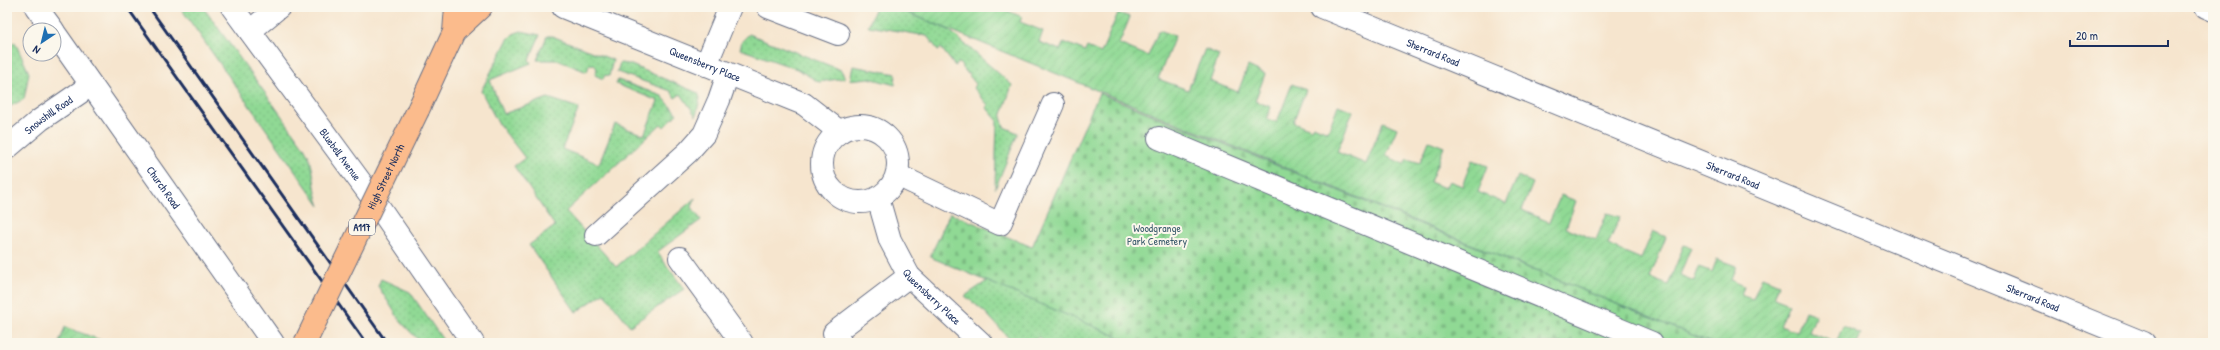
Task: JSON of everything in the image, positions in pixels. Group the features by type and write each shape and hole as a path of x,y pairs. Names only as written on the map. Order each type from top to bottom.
{"main road":[{"name":"High Street North","path":"305,343 418,110 454,32 456,7"},
{"name":"High Street North","path":"454,32 481,7"}],"street":[{"name":"Church Road","path":"36,7 47,22"},
{"name":"Bluebell Avenue","path":"232,7 379,207 473,343"},
{"path":"250,31 279,7"},
{"name":"Queensberry Place","path":"563,7 804,104 840,132"},
{"path":"706,65 730,7"},
{"path":"768,7 838,34"},
{"name":"Sherrard Road","path":"1322,7 2144,343"},
{"path":"2206,7 2213,10"},
{"name":"Church Road","path":"62,44 273,343"},
{"path":"596,235 688,152 704,134 720,100 728,74"},
{"name":"Snowshill Road","path":"7,148 40,120 91,84"},
{"path":"897,175 1000,224 1053,104"},
{"path":"855,126 870,127 884,134 894,146 898,160 897,175 890,188 878,198 862,202 846,200 832,190 824,176 822,159 828,143 840,132 855,126"},
{"path":"1159,138 1652,343"},
{"name":"Queensberry Place","path":"878,198 890,240 909,276 981,343"},
{"path":"680,258 742,343"},
{"path":"841,343 834,333 909,276"}],"green space":[{"path":"180,7 203,7 304,147 308,154 312,168 320,206"},
{"path":"876,7 894,7 949,30 1012,85 1001,117 1004,127 1018,133 995,189 997,120 986,107 988,105 973,87 976,84 959,63 955,66 941,48 938,50 927,36 868,26"},
{"path":"894,7 990,7 998,10 999,7 1022,17 1020,22 1043,31 1039,42 1060,50 1064,42 1085,51 1087,47 1101,53 1118,13 1130,17 1119,44 1148,56 1159,30 1175,36 1158,79 1188,90 1205,49 1219,55 1210,81 1238,92 1248,66 1265,74 1255,101 1271,107 1267,119 1277,122 1292,84 1306,90 1293,122 1311,129 1313,126 1328,132 1338,105 1353,111 1337,152 1366,164 1383,122 1397,128 1386,156 1404,164 1407,159 1420,163 1429,141 1444,147 1430,182 1445,188 1449,181 1462,186 1472,160 1488,166 1478,192 1506,204 1518,176 1533,183 1522,210 1549,222 1561,195 1576,201 1566,228 1596,240 1607,213 1620,217 1608,245 1641,259 1653,231 1666,237 1650,278 1668,285 1684,245 1691,247 1680,275 1694,281 1699,267 1712,272 1717,259 1736,266 1731,280 1744,286 1741,295 1753,299 1762,277 1779,284 1774,298 1789,304 1780,326 1797,332 1805,311 1816,315 1809,332 1836,343 1712,343"},
{"path":"521,31 540,35 529,60 531,63 490,80 503,114 548,98 579,108 562,149 599,164 615,124 644,135 658,101 616,84 618,80 662,96 677,114 664,127 661,124 566,211 616,267 695,198 692,207 701,220 657,252 684,289 630,326 604,293 576,312 529,245 555,226 514,166 525,158 498,123 481,91 508,39 513,34"},
{"path":"749,34 841,70 845,78 819,82 797,69 740,49 742,41"},
{"path":"547,36 552,36 613,60 609,76 605,75 603,79 595,75 597,69 594,64 589,65 587,72 557,60 537,60"},
{"path":"15,42 22,58 22,62 24,62 29,73 24,99 7,108 8,46"},
{"path":"620,63 629,64 698,93 700,98 696,116 681,94 675,98 671,91 617,72"},
{"path":"853,66 896,74 895,85 869,78 850,80"},
{"name":"Woodgrange Park Cemetery","path":"1099,93 1712,343 1133,343 930,257 950,213 1032,247"},
{"path":"381,279 410,292 445,343 421,343 401,322 378,286"},
{"path":"987,281 1133,343 1044,343 1039,337 1030,343 1013,343 986,313 965,296"},
{"path":"1843,326 1861,334 1857,343 1836,343"},
{"path":"65,327 103,341 103,343 59,343"}],"railway":[{"path":"127,7 366,343"},
{"path":"149,7 387,343"}]}
